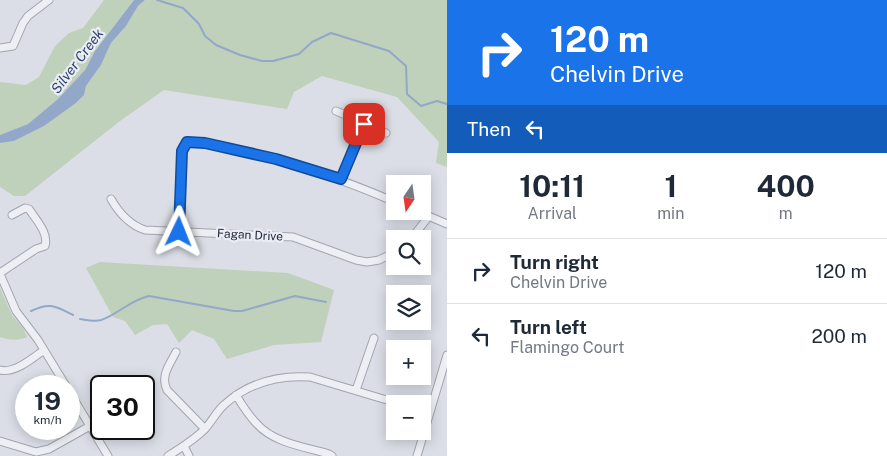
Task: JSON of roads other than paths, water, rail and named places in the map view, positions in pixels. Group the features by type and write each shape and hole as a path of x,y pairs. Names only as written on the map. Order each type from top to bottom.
{"street":[{"path":"0,48 13,46 28,16 49,0"},
{"path":"336,111 386,133"},
{"path":"341,179 364,124"},
{"path":"179,232 182,151 187,142 205,143 276,159 341,179 386,198"},
{"name":"Fagan Drive","path":"112,199 117,209 135,226 145,230 293,237 356,260 367,262 386,256"},
{"path":"12,215 25,208 29,209 46,235 47,240 45,246 36,249 0,273 16,311 59,375"},
{"path":"431,217 447,224"},
{"path":"418,230 426,220"},
{"path":"356,390 374,338"},
{"path":"0,370 5,372 15,369 44,350"},
{"path":"176,352 164,374 164,384 167,390 205,429"},
{"path":"431,398 447,355"},
{"path":"168,456 205,429 223,406 236,395 262,382 296,376 310,377 386,400"},
{"path":"236,395 256,424 266,432 280,439 332,456"},
{"path":"0,441 36,452 49,450 90,426 80,409"},
{"path":"98,440 108,456"},
{"path":"417,456 420,440"},
{"path":"184,446 189,456"}],"water":[{"path":"134,0 145,0 138,6 126,26 111,43 101,65 86,86 84,95 44,126 14,141 0,143 0,135 28,124 58,99 85,70 95,51"}],"waterway":[{"path":"157,0 183,8 199,24 205,36 216,45 240,55 262,61 273,61 299,54 312,42 331,33 389,51 406,66 407,94 421,106 437,101 447,104"},
{"path":"80,319 101,320 149,296 234,311 242,311 295,296 326,302"},
{"path":"31,311 52,306 73,315"}],"water label":[{"name":"Silver Creek","path":"77,61"}]}
